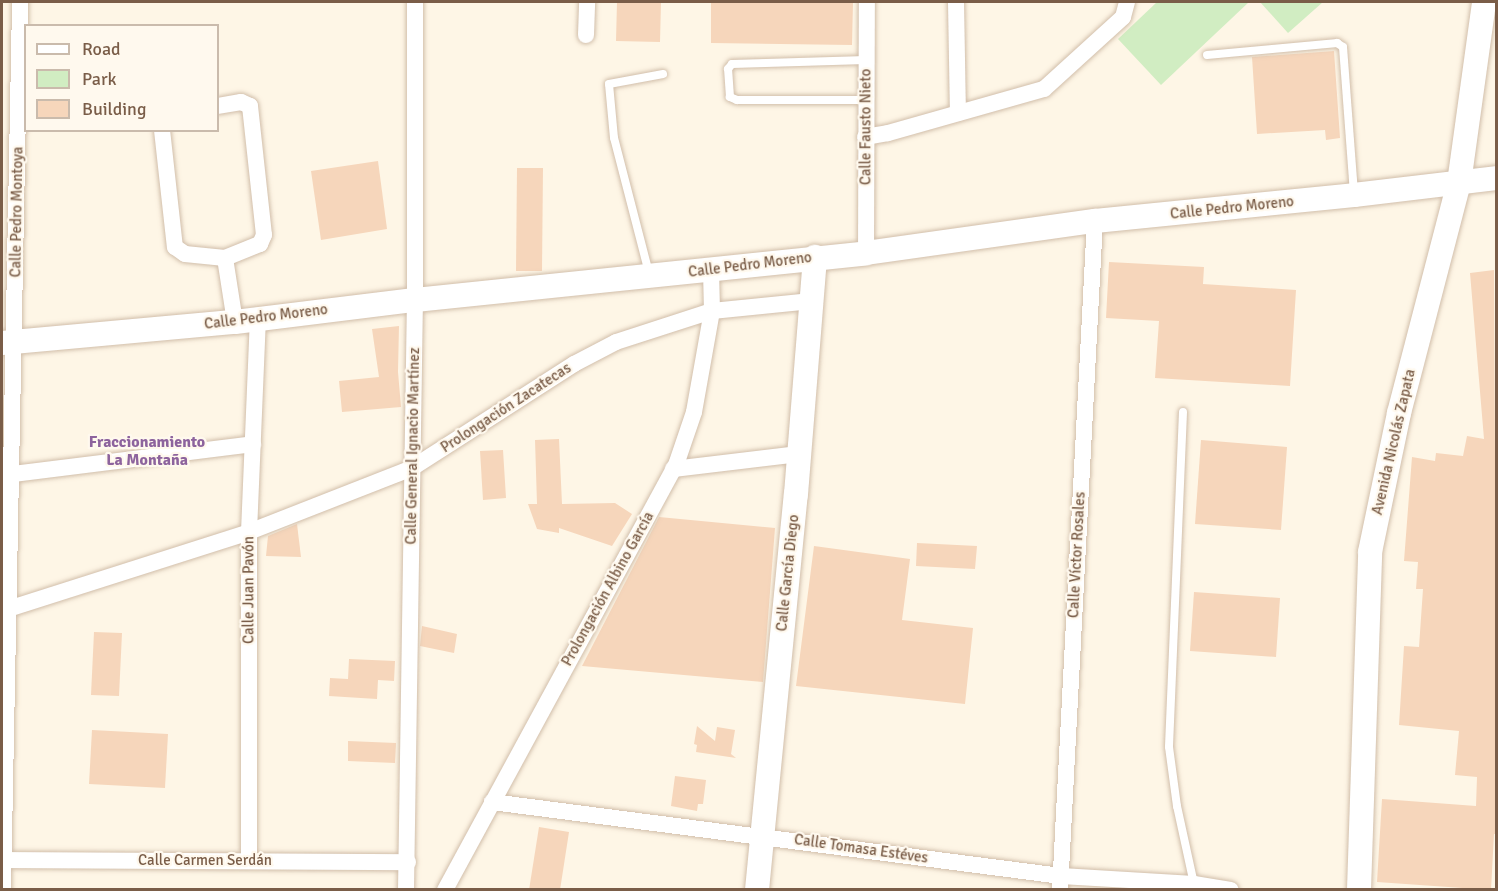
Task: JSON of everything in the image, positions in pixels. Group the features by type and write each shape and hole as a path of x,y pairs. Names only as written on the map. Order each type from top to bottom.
{"street":[{"name":"Calle Pedro Montoya","path":"3,890 5,610 13,474 8,342 21,2"},
{"name":"Calle General Ignacio Martínez","path":"406,890 415,300 415,2"},
{"path":"586,35 587,2"},
{"name":"Calle Fausto Nieto","path":"866,253 867,2"},
{"path":"956,2 958,114"},
{"path":"865,137 958,114 1044,89 1123,17 1127,2"},
{"name":"Avenida Nicolás Zapata","path":"1359,890 1370,552 1399,413 1459,183 1484,2"},
{"path":"162,132 175,247 185,254 225,258 260,244 264,235 250,106 241,102 219,106"},
{"name":"Calle Pedro Moreno","path":"8,342 246,320 866,253 1095,221 1497,178"},
{"name":"Calle Víctor Rosales","path":"1060,883 1095,221"},
{"name":"Calle García Diego","path":"758,890 799,454 814,257"},
{"name":"Calle Juan Pavón","path":"225,258 246,320 253,444 249,532 249,861"},
{"name":"Prolongación Albino García","path":"445,890 674,469 694,412 712,311 711,269"},
{"name":"Prolongación Zacatecas","path":"5,610 249,532 412,468 574,364 605,348 712,311 812,301"},
{"path":"13,474 253,444"},
{"path":"674,469 799,454"},
{"name":"Calle Tomasa Estéves","path":"492,802 763,835 1060,883 1194,884 1232,890"},
{"name":"Calle Carmen Serdán","path":"3,860 408,862"}],"lane":[{"path":"1207,55 1337,43 1343,47 1354,195"},
{"path":"866,60 732,64 728,69 730,97 737,100 866,100"},
{"path":"651,276 614,138 609,84 663,74"},
{"path":"1183,412 1169,747 1176,806 1194,884"}],"green space":[{"path":"1157,2 1249,2 1161,85 1118,39"},
{"path":"1260,2 1323,2 1288,33"}],"building":[{"path":"617,2 661,2 660,42 616,41"},
{"path":"711,2 853,2 852,45 711,43"},
{"path":"1334,51 1340,138 1326,140 1325,130 1257,134 1252,57"},
{"path":"378,161 387,229 321,240 311,171"},
{"path":"517,168 543,168 542,271 516,271"},
{"path":"1109,262 1204,267 1203,284 1296,290 1290,386 1155,378 1159,321 1106,318"},
{"path":"1494,270 1497,834 1494,834 1491,890 1377,882 1382,799 1476,806 1477,777 1455,775 1459,731 1399,725 1404,646 1419,647 1423,589 1416,589 1418,562 1404,561 1412,457 1435,461 1436,453 1463,456 1467,436 1484,439 1470,273"},
{"path":"399,326 398,372 401,407 342,412 339,381 379,377 372,329"},
{"path":"559,439 562,504 615,503 632,514 612,546 559,528 559,533 537,529 528,504 537,504 535,440"},
{"path":"1201,440 1287,447 1281,530 1195,524"},
{"path":"503,450 506,498 483,500 480,451"},
{"path":"659,517 775,528 763,682 582,666"},
{"path":"297,524 301,557 266,556 268,536"},
{"path":"917,543 977,546 975,569 916,566"},
{"path":"814,546 910,559 902,620 973,628 965,704 796,686"},
{"path":"1194,592 1280,598 1276,657 1190,651"},
{"path":"422,626 457,634 454,653 420,646"},
{"path":"94,632 122,633 119,696 91,695"},
{"path":"349,659 395,661 394,681 378,680 377,699 329,696 330,678 348,679"},
{"path":"697,726 715,741 717,727 735,730 731,754 736,758 696,752 697,745 694,744"},
{"path":"92,730 168,734 165,788 89,784"},
{"path":"348,741 396,743 395,763 348,761"},
{"path":"675,776 706,780 703,804 698,804 697,811 671,806"},
{"path":"539,827 569,832 560,890 529,890"}],"district":[{"name":"Fraccionamiento La Montaña","path":"147,451"}]}
